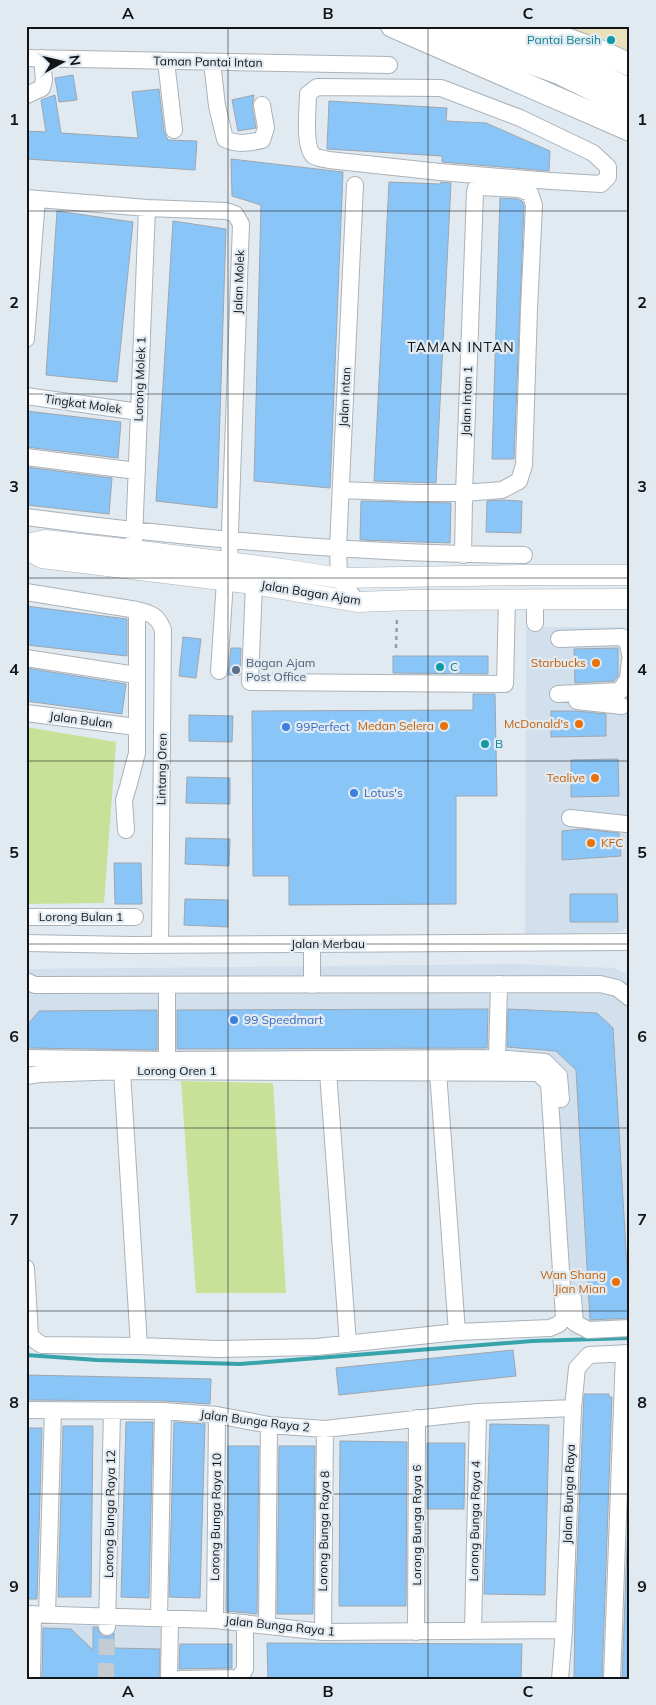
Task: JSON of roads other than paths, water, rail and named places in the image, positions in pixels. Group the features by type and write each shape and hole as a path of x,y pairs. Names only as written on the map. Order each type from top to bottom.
{"highway":[{"path":"392,26 630,130"},
{"path":"398,26 459,37 559,73 630,108"},
{"path":"478,26 566,58 630,90"},
{"path":"530,26 630,64"}],"main road":[{"name":"Jalan Bagan Ajam","path":"26,544 45,540 134,540 227,571 254,584 358,602 630,599"},
{"name":"Jalan Bagan Ajam","path":"26,549 42,558 227,571 282,569 339,578 520,574 630,575"}],"street":[{"name":"Taman Pantai Intan","path":"34,58 389,65"},
{"path":"27,95 42,88 44,80 34,58"},
{"path":"166,61 174,130"},
{"path":"212,62 217,106 225,139 234,143 262,140 266,128 262,105"},
{"path":"320,64 320,87"},
{"path":"320,87 441,88 520,118 593,153 608,167 608,177 602,184 551,181 329,160 314,156 308,149 308,94 320,87"},
{"name":"Jalan Intan","path":"339,578 338,548 355,184"},
{"name":"Jalan Intan 1","path":"463,555 464,493 474,192 476,188 480,187 519,189 530,193 534,205 524,465 519,481 502,490 464,493"},
{"path":"26,339 31,198"},
{"name":"Jalan Molek","path":"31,198 147,208 226,211 235,214 241,224 230,540 218,671"},
{"name":"Lorong Molek 1","path":"134,540 147,208"},
{"name":"Tingkat Molek","path":"26,396 139,412"},
{"path":"26,457 137,472"},
{"path":"341,490 416,494 464,493"},
{"path":"26,517 134,540 230,540 463,555 524,555"},
{"path":"282,569 284,544"},
{"path":"339,578 358,602"},
{"path":"254,584 250,682 505,684 507,599"},
{"name":"Lintang Oren","path":"26,592 137,610 153,614 160,621 163,630 160,945"},
{"path":"535,600 535,622"},
{"path":"126,830 124,800 137,753 137,610"},
{"path":"559,639 622,638 628,643 630,654"},
{"path":"26,658 136,675"},
{"path":"622,706 565,697 620,691 628,679 630,660"},
{"name":"Jalan Bulan","path":"26,713 136,726"},
{"path":"570,818 626,824"},
{"name":"Lorong Bulan 1","path":"26,918 135,917"},
{"name":"Jalan Merbau","path":"26,943 160,945 630,942"},
{"path":"312,944 312,985"},
{"path":"498,1058 499,984"},
{"path":"29,985 600,984 617,988 630,998"},
{"path":"166,1060 167,986"},
{"path":"26,1058 166,1060 498,1058 545,1062 559,1076 575,1323 588,1330 630,1328"},
{"path":"122,1071 139,1346"},
{"name":"Lorong Oren 1","path":"26,1076 122,1071 538,1073 549,1083 564,1318 559,1324 550,1328 457,1332"},
{"path":"328,1072 348,1344"},
{"path":"26,1268 30,1335 42,1345 218,1349 317,1347 457,1332 438,1072"},
{"path":"612,1679 623,1548 627,1353"},
{"name":"Jalan Bunga Raya","path":"560,1679 564,1630 572,1408 577,1368 589,1355 627,1353"},
{"name":"Jalan Bunga Raya 2","path":"26,1410 163,1411 217,1414 269,1425 326,1429 478,1412 572,1408"},
{"path":"30,1677 53,1410"},
{"path":"163,1411 164,1618 169,1679"},
{"name":"Lorong Bunga Raya 12","path":"107,1622 112,1412"},
{"name":"Lorong Bunga Raya 4","path":"473,1631 478,1412"},
{"name":"Lorong Bunga Raya 10","path":"215,1620 217,1414"},
{"name":"Lorong Bunga Raya 6","path":"416,1632 417,1418"},
{"path":"267,1626 269,1425"},
{"name":"Lorong Bunga Raya 8","path":"323,1632 326,1429"},
{"name":"Jalan Bunga Raya 1","path":"36,1614 107,1622 164,1618 215,1620 323,1632 564,1630"},
{"path":"180,1679 239,1678 245,1670 245,1623"}],"waterway":[{"path":"26,1355 97,1360 240,1364 532,1341 630,1338"}],"tunnel":[{"path":"106,1679 107,1627"}],"place":[{"name":"Pantai Bersih","path":"611,40"},
{"name":"Starbucks","path":"596,663"},
{"name":"C","path":"440,667"},
{"name":"Bagan Ajam Post Office","path":"236,670"},
{"name":"McDonald's","path":"579,724"},
{"name":"Medan Selera","path":"444,726"},
{"name":"99Perfect","path":"286,727"},
{"name":"B","path":"485,744"},
{"name":"Tealive","path":"595,778"},
{"name":"Lotus's","path":"354,793"},
{"name":"KFC","path":"591,843"},
{"name":"99 Speedmart","path":"234,1020"},
{"name":"Wan Shang Jian Mian","path":"616,1282"}],"district":[{"name":"TAMAN INTAN","path":"461,347"}]}
